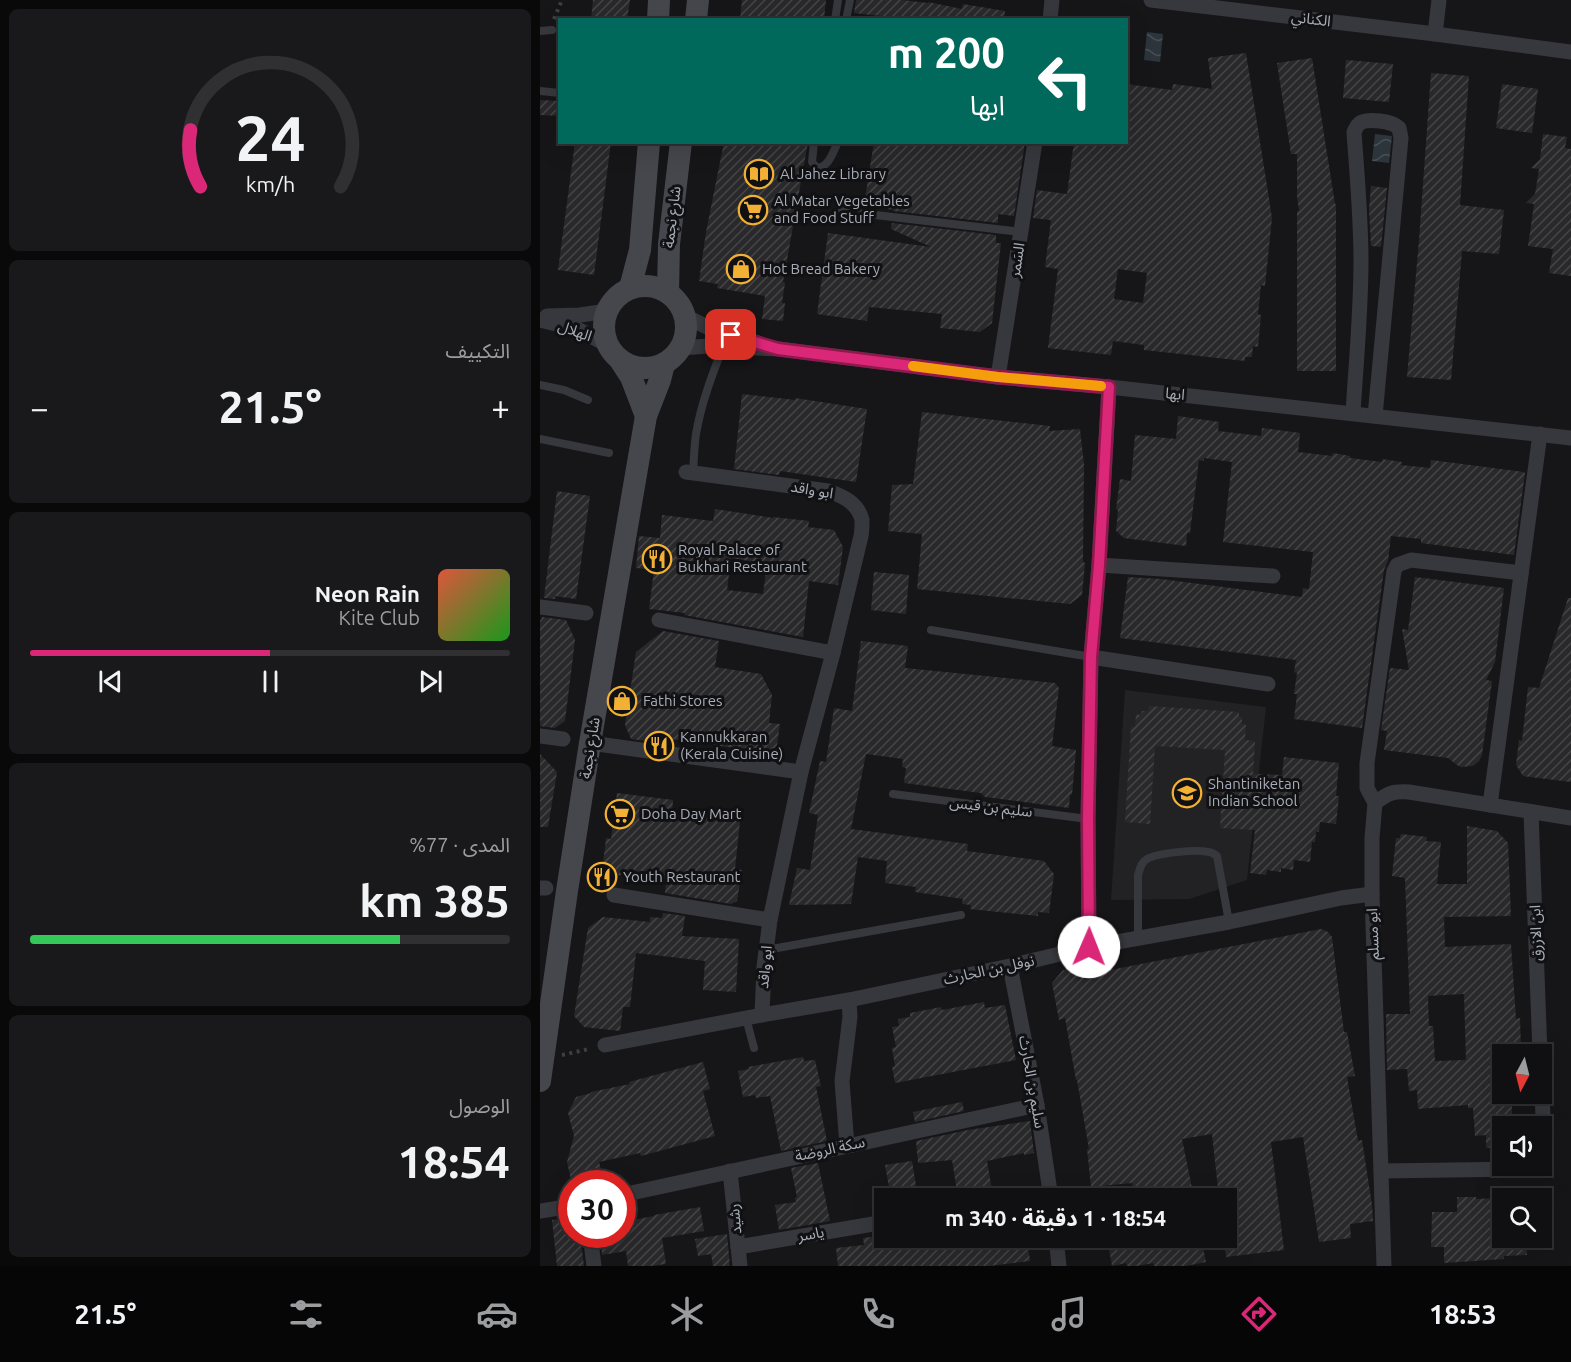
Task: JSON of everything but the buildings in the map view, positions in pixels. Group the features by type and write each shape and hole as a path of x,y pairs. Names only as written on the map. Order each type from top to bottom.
{"main road":[{"path":"658,18 659,0"},
{"path":"696,18 698,0"},
{"name":"شارع نجمة","path":"630,288 640,250 649,144"},
{"name":"شارع نجمة","path":"668,293 669,244 681,144"},
{"path":"614,352 630,365 642,368 664,364 681,348 685,338 687,327 679,303 660,288 650,286 630,288 616,297 604,319 604,328 614,352 631,377 646,416"},
{"name":"شارع نجمة","path":"540,1081 590,743 646,416 664,364"}],"street":[{"path":"1050,18 1052,0"},
{"name":"الكناني","path":"1151,0 1571,52"},
{"path":"1435,34 1439,0"},
{"path":"1353,413 1360,304 1361,220 1354,132 1359,124 1367,121 1391,122 1399,128 1401,133 1375,416"},
{"name":"السَمر","path":"998,377 1035,144"},
{"name":"الهلال","path":"540,317 607,311"},
{"name":"ابها","path":"685,316 709,328 778,349"},
{"name":"الهلال","path":"540,317 577,329 614,352"},
{"path":"1358,342 1382,344"},
{"name":"ابها","path":"681,348 709,346 778,349 998,377 1109,387 1571,438"},
{"path":"1089,947 1088,819 1091,657 1099,565 1109,387"},
{"path":"1490,805 1540,434"},
{"name":"ابو واقد","path":"689,472 828,491 846,497 862,519 861,536 833,653 801,772 770,920 764,967 762,1015"},
{"path":"1521,573 1411,560 1397,565 1394,571 1366,763 1367,788 1375,802 1388,794 1418,793 1571,818"},
{"path":"1099,565 1273,576"},
{"path":"540,607 586,613"},
{"path":"659,620 833,653"},
{"path":"1091,657 1268,684"},
{"path":"540,736 563,739"},
{"path":"590,743 801,772"},
{"name":"ابو مسلم","path":"1375,802 1372,838 1372,894 1384,1266"},
{"name":"ابن الازرق","path":"1531,812 1540,1044"},
{"name":"نوفل بن الحارث","path":"605,1046 849,1000 1089,947 1372,894"},
{"path":"614,895 770,920"},
{"name":"سليم بن الحارث","path":"1010,966 1037,1105 1049,1188"},
{"path":"847,1146 842,1081 850,1017 849,1000"},
{"name":"سكة الروضة","path":"636,1192 1037,1105"},
{"path":"1381,1171 1492,1169"},
{"name":"رشيد","path":"730,1171 740,1266"},
{"path":"540,1211 558,1208"},
{"name":"ياسر","path":"738,1247 874,1224"},
{"path":"592,1248 594,1266"},
{"path":"1057,1248 1059,1266"}],"lane":[{"path":"835,18 838,0"},
{"path":"846,18 850,0"},
{"path":"540,31 552,30"},
{"path":"540,91 558,93"},
{"path":"814,144 812,162 817,168 825,166 837,144"},
{"path":"842,211 1022,232"},
{"path":"689,472 704,402 723,347"},
{"path":"540,385 564,390 588,400"},
{"path":"540,439 609,453"},
{"path":"931,630 1091,657"},
{"name":"سليم بن قيس","path":"893,794 1088,819"},
{"path":"1138,938 1138,875 1145,860 1155,856 1208,851 1217,856 1229,922"},
{"path":"766,950 961,915"},
{"path":"746,1018 754,1048"}],"path":[{"path":"552,30 554,18 562,0"},
{"path":"542,1058 605,1046"}],"shaded area":[{"name":"Shantiniketan Indian School","path":"1125,690 1266,707 1247,880 1189,899 1111,900"}],"water":[{"path":"1147,32 1163,34 1160,62 1144,60"},
{"path":"1375,134 1392,136 1389,163 1372,161"}],"slow traffic":[{"path":"913,366 998,377 1101,386"}],"place":[{"name":"Al Jahez Library","path":"759,174"},
{"name":"Al Matar Vegetables and Food Stuff","path":"753,210"},
{"name":"Hot Bread Bakery","path":"741,269"},
{"name":"Royal Palace of Bukhari Restaurant","path":"657,559"},
{"name":"Fathi Stores","path":"622,701"},
{"name":"Kannukkaran (Kerala Cuisine)","path":"659,746"},
{"name":"Shantiniketan Indian School","path":"1187,793"},
{"name":"Doha Day Mart","path":"620,814"},
{"name":"Youth Restaurant","path":"602,877"}],"route":[{"path":"731,335 778,349 998,377 1109,387 1099,565 1091,657 1088,819 1089,947"}]}
